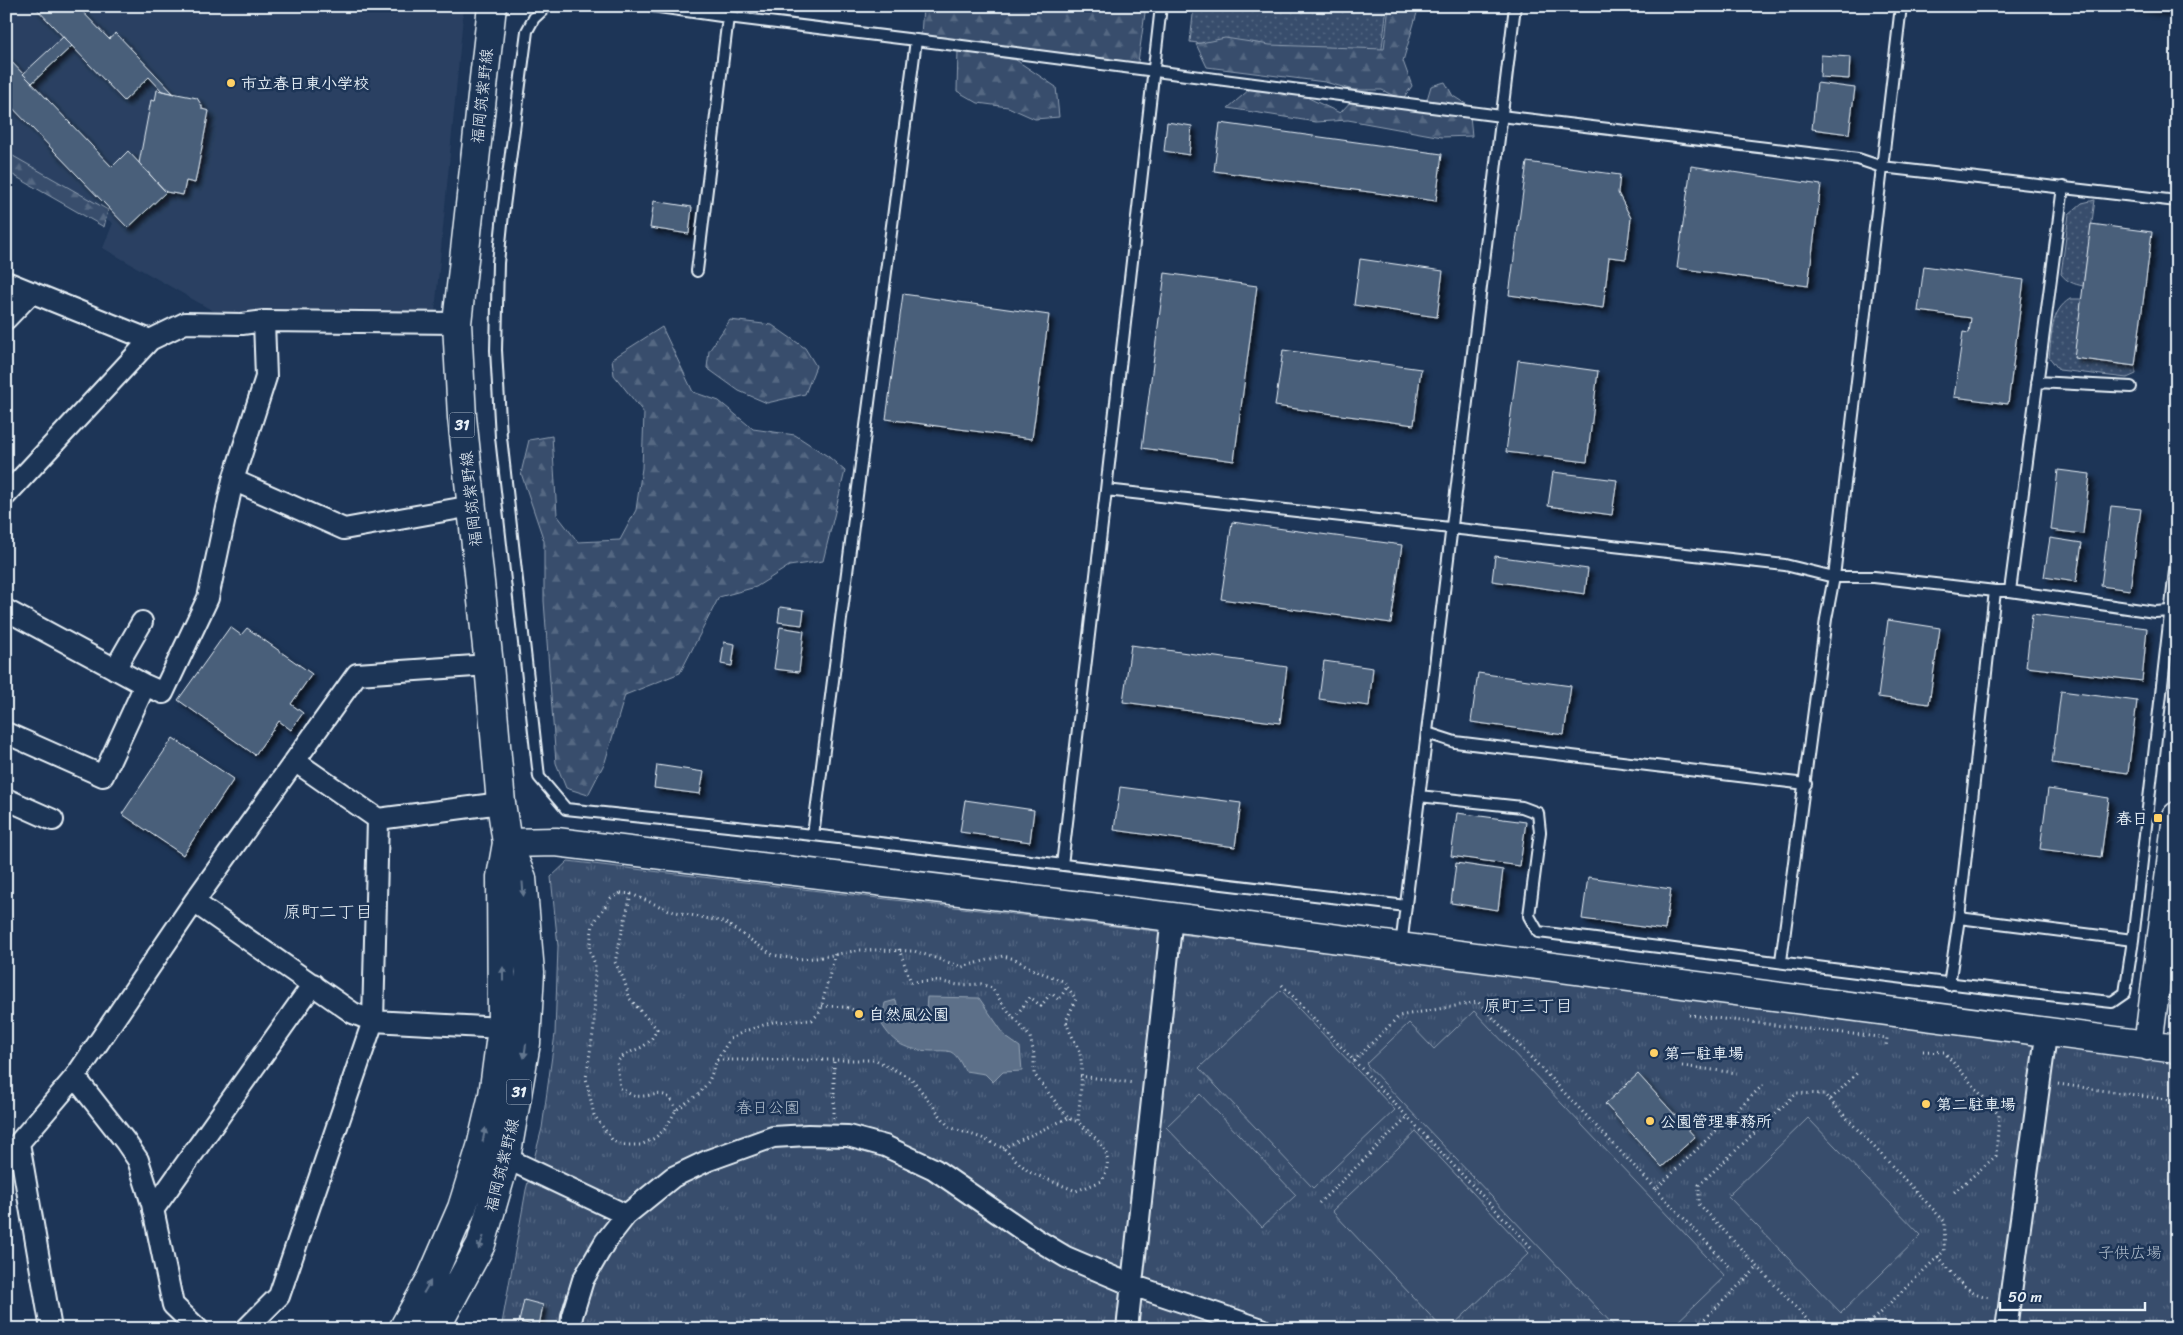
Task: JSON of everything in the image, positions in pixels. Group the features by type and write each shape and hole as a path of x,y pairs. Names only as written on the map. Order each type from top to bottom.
{"street":[{"name":"福岡筑紫野線","path":"435,1329 481,1244 506,1158 526,1043 530,972 522,878 507,843 501,803 462,418 457,323 492,6"},
{"path":"6,282 150,340"},
{"path":"6,320 32,292"},
{"path":"6,494 150,340 185,323 242,324 264,321 457,323"},
{"path":"6,610 163,693 208,598 233,480 266,377 264,321"},
{"path":"233,480 344,529 472,506"},
{"path":"115,669 142,622"},
{"path":"51,1329 12,1150 75,1078 194,902 296,762 357,674 488,665"},
{"path":"6,732 103,776 145,685"},
{"path":"296,762 378,819 501,803"},
{"path":"6,799 53,820"},
{"path":"2148,1046 2177,816"},
{"path":"246,1329 280,1296 373,1021 378,819"},
{"name":"福岡筑紫野線","path":"402,1329 432,1277 462,1208 481,1148 493,1095 502,1028 500,877 507,843"},
{"path":"507,843 565,843 1172,917 2177,1050"},
{"path":"194,902 353,1012 373,1021 502,1028"},
{"path":"1127,1329 1172,917"},
{"path":"153,1210 312,984"},
{"path":"2006,1329 2045,1043"},
{"path":"75,1078 125,1140 138,1160 153,1210 173,1304 198,1329"},
{"path":"572,1329 572,1316 583,1280 605,1242 626,1215 673,1177 709,1160 773,1137 808,1135 848,1136 885,1146 934,1169 1034,1238 1066,1257 1132,1285 1262,1329"},
{"path":"506,1158 626,1215"}],"lane":[{"path":"547,6 534,18 527,31 498,263 496,350 501,437 539,777 566,809 813,835 1406,906"},
{"path":"652,6 1501,116 1858,159 1882,167 2177,201"},
{"path":"1062,864 1161,6"},
{"path":"1400,948 1515,6"},
{"path":"1781,962 1806,784 1826,619 1834,577 1901,6"},
{"path":"698,271 728,17"},
{"path":"813,835 916,40"},
{"path":"2010,591 2063,187"},
{"path":"2037,382 2131,387"},
{"path":"1106,490 1785,565 1834,577 1874,577 1995,592 2010,591 2155,612 2170,612"},
{"path":"1419,796 1522,807 1538,813 1540,832 1529,916 1538,932 1949,985 2112,1002 2125,993 2134,940 2177,553"},
{"path":"1949,985 1959,918 1995,592"},
{"path":"1427,733 1455,742 1806,784"},
{"path":"1959,918 2134,940"}],"path":[{"path":"835,954 820,1012 812,1020 773,1022 745,1031 730,1039 718,1060 709,1082 699,1094 676,1110 666,1128 655,1138 640,1145 623,1145 613,1141 594,1115 586,1078 594,1026 595,964 590,949 593,924 611,898 621,893 631,894 671,911 724,922 773,955 795,959 860,950 899,950 914,951 962,967 1003,956 1063,981 1076,999 1066,1021 1070,1036 1080,1053 1078,1122"},
{"path":"631,894 615,962 624,980 630,999 657,1029 652,1038 640,1050 624,1054 617,1062 620,1088 634,1096 666,1095 673,1100 676,1110"},
{"path":"718,1060 876,1060 912,1079 949,1127 982,1138 1003,1148 1029,1172 1047,1181 1076,1191 1089,1188 1102,1181 1108,1168 1106,1148 1078,1122 1068,1118 1034,1074 1034,1054 1030,1037 992,988 981,984 958,985 937,981 911,982 899,950"},
{"path":"1282,985 1532,1248"},
{"path":"1014,1018 1030,997 1041,1006 1051,993 1059,1000 1067,987"},
{"path":"1354,1061 1399,1016 1478,1002 1729,1266"},
{"path":"822,1006 853,1009 862,1015 864,1023"},
{"path":"1689,1015 1887,1038 1886,1048"},
{"path":"1923,1051 1944,1052 1999,1115 1996,1156 1952,1194"},
{"path":"833,1136 834,1061"},
{"path":"1682,1066 1737,1073"},
{"path":"1830,1099 1859,1071"},
{"path":"1080,1076 1154,1086"},
{"path":"2040,1081 2177,1101"},
{"path":"1656,1189 1763,1085"},
{"path":"1816,1329 1699,1204 1699,1185 1797,1093 1824,1094 1830,1099 1945,1222 1944,1251 1863,1329"},
{"path":"1319,1203 1408,1117"},
{"path":"1003,1148 1068,1118"},
{"path":"1938,1256 1968,1290 1978,1296 2010,1299"},
{"path":"1694,1329 1758,1267"}],"shaded area":[{"name":"市立春日東小学校","path":"6,6 464,6 435,312 215,312 103,248 113,223 6,160"},
{"path":"927,997 979,998 1006,1037 1020,1047 1022,1071 1003,1072 993,1082 985,1074 965,1071 951,1052 908,1048 891,1037 881,1023 885,1003 896,1000 898,1009 926,1009"}],"green space":[{"path":"923,6 1146,6 1137,69 921,36"},
{"path":"1194,6 1387,6 1380,65 1190,42"},
{"path":"1389,6 1419,6 1403,61 1412,86 1402,100 1382,90 1353,90 1325,82 1207,67 1196,44 1225,38 1270,45 1384,49"},
{"path":"958,50 1016,60 1056,87 1059,117 1035,119 1008,107 978,103 957,91"},
{"path":"1445,82 1453,96 1469,106 1472,136 1442,137 1348,120 1316,122 1228,108 1250,89 1277,83 1340,113 1356,96 1426,103 1431,86"},
{"path":"6,152 108,210 104,227 6,171"},
{"path":"2095,200 2083,286 2071,282 2061,274 2069,214 2082,203"},
{"path":"2070,299 2082,299 2075,358 2135,366 2136,374 2127,378 2059,370 2049,357 2053,324 2063,304"},
{"path":"730,320 772,325 805,348 816,366 805,394 767,403 739,391 707,368 709,351"},
{"path":"662,327 693,392 719,401 753,429 795,435 829,457 845,471 823,561 789,566 756,587 719,597 680,673 625,695 605,762 588,795 566,788 556,763 544,601 544,541 521,473 529,440 552,436 557,515 578,542 620,540 636,510 642,468 644,413 614,375 612,359"},
{"name":"春日公園","path":"568,861 1155,931 2177,1059 2177,1329 501,1329 526,1190 542,1128 555,1034 558,946 551,877"},
{"path":"1281,990 1395,1110 1313,1188 1199,1068"},
{"path":"1474,1011 1725,1276 1670,1329 1617,1329 1366,1064 1409,1023 1434,1049"},
{"path":"1200,1094 1296,1195 1262,1227 1166,1127"},
{"path":"1808,1118 1921,1235 1841,1313 1728,1196"},
{"path":"1416,1132 1529,1253 1449,1329 1443,1329 1332,1211"}],"building":[{"path":"34,6 77,6 109,39 116,33 174,94 162,91 149,77 124,101"},
{"path":"2127,6 2177,6 2177,13"},
{"path":"63,37 72,46 32,83 23,74"},
{"path":"1821,55 1850,57 1849,79 1820,77"},
{"path":"6,56 112,167 128,151 166,192 128,228 6,101"},
{"path":"1817,83 1855,88 1849,134 1812,129"},
{"path":"157,90 197,98 202,109 209,111 195,183 186,181 183,195 166,192 139,163 151,100 155,101"},
{"path":"1167,122 1192,126 1189,155 1164,151"},
{"path":"1220,123 1442,154 1436,201 1214,171"},
{"path":"1527,162 1620,175 1618,193 1631,218 1626,259 1609,257 1603,308 1509,295"},
{"path":"1691,166 1821,185 1808,286 1677,268"},
{"path":"654,201 692,207 689,234 650,228"},
{"path":"2091,224 2152,232 2135,366 2074,358"},
{"path":"1360,259 1443,271 1437,317 1354,305"},
{"path":"1924,266 2024,280 2008,404 1954,397 1963,332 1969,333 1971,318 1918,311"},
{"path":"1165,273 1257,286 1234,461 1142,448"},
{"path":"903,294 1049,315 1032,439 886,419"},
{"path":"1283,350 1421,369 1414,425 1275,406"},
{"path":"1518,360 1598,371 1587,462 1506,452"},
{"path":"2058,470 2090,474 2083,534 2051,530"},
{"path":"1553,472 1617,480 1612,515 1548,506"},
{"path":"2111,506 2141,509 2130,590 2101,586"},
{"path":"1232,522 1402,545 1391,623 1221,599"},
{"path":"2050,538 2082,543 2076,582 2044,577"},
{"path":"1495,556 1588,569 1585,594 1492,581"},
{"path":"780,607 804,610 802,625 778,622"},
{"path":"2032,614 2147,628 2142,681 2026,667"},
{"path":"1888,620 1940,628 1929,704 1878,697"},
{"path":"230,627 241,635 247,628 312,674 291,704 303,713 291,730 279,721 255,755 178,700"},
{"path":"780,627 804,631 799,672 774,669"},
{"path":"724,642 735,644 732,666 721,664"},
{"path":"1131,645 1287,667 1280,723 1123,702"},
{"path":"1324,661 1373,668 1369,706 1319,699"},
{"path":"1478,673 1571,686 1564,735 1471,722"},
{"path":"2061,691 2137,701 2128,773 2052,763"},
{"path":"173,738 234,779 183,855 122,814"},
{"path":"657,765 704,772 700,794 654,788"},
{"path":"1120,787 1241,803 1235,847 1114,830"},
{"path":"2048,789 2109,798 2101,857 2040,849"},
{"path":"965,800 1034,810 1030,842 960,832"},
{"path":"1457,813 1526,822 1520,866 1451,856"},
{"path":"1456,863 1503,870 1498,910 1451,903"},
{"path":"1588,877 1671,889 1665,930 1582,919"},
{"name":"公園管理事務所","path":"1638,1074 1695,1137 1662,1167 1605,1104"},
{"path":"524,1300 543,1305 539,1326 519,1322"}],"place":[{"name":"市立春日東小学校","path":"231,83"},
{"name":"春日","path":"2158,818"},
{"name":"自然風公園","path":"859,1014"},
{"name":"第一駐車場","path":"1654,1053"},
{"name":"第二駐車場","path":"1926,1104"},
{"name":"公園管理事務所","path":"1650,1121"}],"district":[{"name":"原町二丁目","path":"328,912"},
{"name":"原町三丁目","path":"1528,1006"}],"park label":[{"name":"子供広場","path":"2130,1252"}]}
